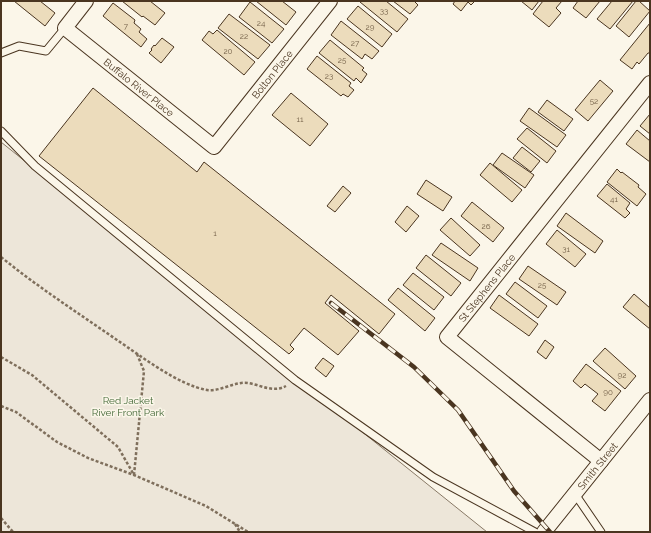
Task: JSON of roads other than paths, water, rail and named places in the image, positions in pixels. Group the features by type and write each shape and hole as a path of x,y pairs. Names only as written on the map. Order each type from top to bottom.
{"street":[{"path":"65,28 86,1"},
{"name":"Bolton Place","path":"214,147 330,1"},
{"name":"Buffalo River Place","path":"65,28 214,147"},
{"name":"St Stephens Place","path":"602,461 447,336 650,83"},
{"name":"Smith Street","path":"544,532 650,400"}],"lane":[{"path":"1,53 19,46 46,51 65,28"},
{"path":"1,131 35,166 295,380 434,477 535,532"},
{"path":"575,494 601,532"}],"railway":[{"path":"331,303 414,367 458,410 514,491 550,532"}],"park label":[{"name":"Red Jacket River Front Park","path":"128,406"}]}
